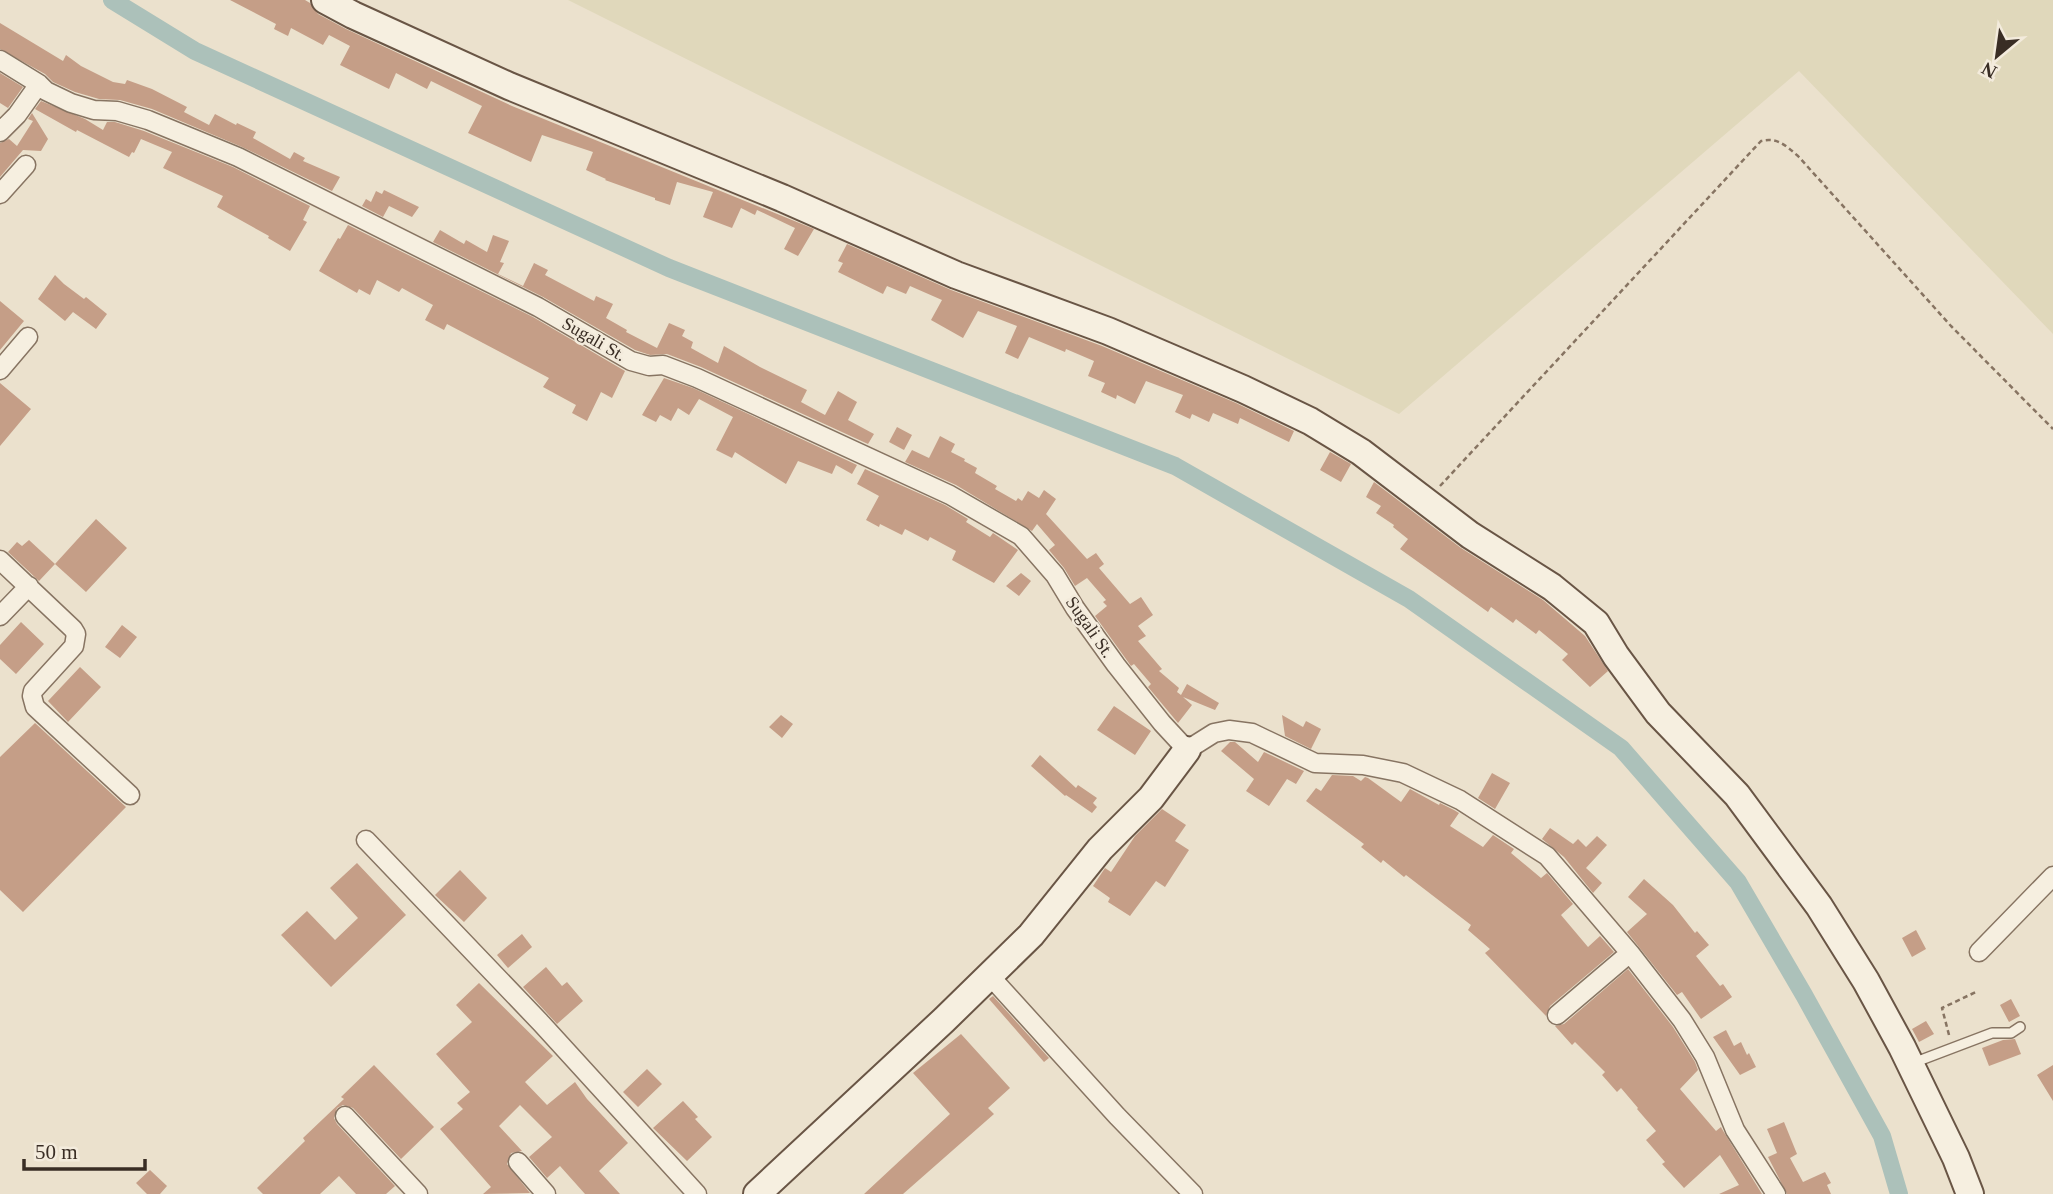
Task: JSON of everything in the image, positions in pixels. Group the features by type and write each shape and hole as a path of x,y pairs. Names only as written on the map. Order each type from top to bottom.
{"street":[{"path":"325,0 509,86 782,198 956,275 1108,331 1243,389 1310,422 1361,452 1471,535 1552,587 1596,623 1616,656 1658,713 1737,795 1812,896 1866,981 1956,1158 1970,1194"},
{"name":"Sugali St.","path":"0,60 46,91 71,103 94,110 117,111 148,120 239,157 538,307 631,361 649,366 663,365 697,378 950,495 1021,536 1055,575 1075,608 1162,723 1187,750"},
{"path":"0,132 18,114 39,84"},
{"path":"0,194 26,164"},
{"path":"0,370 28,337"},
{"path":"0,560 76,634 74,646 33,691 35,707 130,796"},
{"path":"0,616 29,586"},
{"path":"757,1194 1031,935 1100,849 1151,798 1187,750 1214,733 1229,730 1252,733 1315,763 1363,765 1403,773 1460,800 1548,856 1630,953 1682,1020 1705,1057 1735,1130 1776,1194"},
{"path":"366,839 540,1022 697,1194"},
{"path":"1979,952 2053,876"},
{"path":"1557,1015 1630,953"},
{"path":"990,976 1117,1116 1193,1194"},
{"path":"345,1116 418,1194"},
{"path":"519,1161 546,1194"}],"lane":[{"path":"1910,1065 1992,1033 2011,1033 2020,1027"}],"path":[{"path":"1425,501 1762,141 1769,139 1783,143 1798,156 1951,326 2053,429"},
{"path":"1953,1049 1942,1008 1978,991"}],"shaded area":[{"path":"568,0 2053,0 2053,334 1799,71 1399,414"}],"building":[{"path":"230,0 305,0 318,14 346,29 512,106 814,229 798,256 784,249 795,228 757,210 755,215 741,208 732,228 703,217 713,192 677,182 670,205 655,200 586,170 593,152 542,135 531,162 468,133 482,106 431,81 427,89 396,73 389,89 340,65 350,46 329,35 323,45 291,28 288,36 274,29 276,24"},
{"path":"0,23 63,61 66,55 113,82 125,84 127,80 152,89 187,107 184,112 209,125 215,114 236,125 237,123 256,132 253,138 290,159 294,152 305,158 303,161 340,177 332,191 242,147 152,109 75,92 53,82 45,74 0,49"},
{"path":"0,73 23,87 8,108 0,103"},
{"path":"41,101 85,119 103,130 107,122 115,122 233,167 310,206 303,220 307,222 290,251 217,207 223,196 163,168 172,152 141,139 129,157 35,109"},
{"path":"32,113 48,139 41,151 23,150 0,177 0,143 9,139 17,146 33,121 28,119"},
{"path":"384,190 419,207 412,217 389,206 383,217 362,206 366,199 371,202 376,191 382,194"},
{"path":"348,225 533,317 625,371 612,398 601,392 587,421 572,413 576,405 543,387 549,378 447,324 444,330 425,320 433,305 402,288 399,292 377,280 370,295 359,289 357,293 319,271"},
{"path":"440,230 464,244 466,240 487,252 493,235 509,241 500,262 504,263 498,274 523,286 534,263 548,270 545,275 594,301 596,296 613,304 606,318 657,348 669,323 685,330 682,336 693,342 691,348 718,363 724,346 807,390 801,402 825,415 838,391 857,402 848,420 874,434 868,444 701,367 667,354 650,355 635,350 543,297 433,242"},
{"path":"847,244 951,290 1102,346 1236,403 1294,431 1289,442 1240,418 1238,424 1213,413 1209,422 1192,414 1190,419 1175,412 1183,395 1146,381 1135,404 1117,395 1116,399 1101,392 1105,383 1088,376 1094,361 1066,349 1065,352 1029,337 1018,359 1005,353 1017,326 978,311 963,338 931,320 942,300 910,286 906,294 887,286 883,294 838,272 843,263 838,261"},
{"path":"55,275 107,314 96,329 73,312 65,321 38,299"},
{"path":"0,301 24,321 0,350"},
{"path":"664,378 693,388 857,465 852,474 836,465 832,474 798,461 786,484 735,452 732,458 716,450 733,417 699,399 689,415 678,408 671,421 660,415 656,422 642,415"},
{"path":"0,383 31,409 0,446"},
{"path":"897,427 912,435 904,450 889,442"},
{"path":"940,436 955,444 951,452 977,468 975,473 1016,501 1018,498 1022,501 1028,491 1039,498 1044,490 1056,499 1046,514 1087,559 1096,553 1104,564 1099,568 1130,604 1141,597 1153,615 1138,626 1146,636 1138,641 1162,669 1159,671 1179,688 1177,692 1181,695 1187,684 1219,703 1215,710 1183,697 1192,705 1178,723 1148,687 1151,684 1134,664 1131,666 1095,616 1107,606 1103,602 1106,600 1087,578 1075,586 1049,550 1055,545 1037,524 1032,531 956,485 905,462 912,450 929,458"},
{"path":"1330,452 1351,464 1341,482 1320,470"},
{"path":"865,469 945,505 990,537 993,533 1018,550 994,583 952,560 956,551 930,537 928,541 905,529 902,535 880,524 879,527 866,520 879,496 857,484"},
{"path":"1374,482 1461,548 1543,600 1585,636 1608,671 1590,687 1562,660 1568,654 1539,630 1536,634 1516,619 1513,623 1491,607 1488,612 1400,549 1408,539 1376,513 1381,506 1366,497"},
{"path":"96,519 127,548 86,592 55,564"},
{"path":"29,540 55,564 39,581 8,552 17,542 22,546"},
{"path":"1021,573 1031,581 1019,596 1006,586"},
{"path":"21,622 44,644 16,674 0,659 0,645"},
{"path":"122,625 137,637 120,658 105,647"},
{"path":"80,667 101,687 68,722 48,701"},
{"path":"1114,706 1151,731 1135,755 1097,730"},
{"path":"781,715 793,724 782,738 769,727"},
{"path":"1282,715 1303,727 1306,721 1321,729 1311,749 1285,736"},
{"path":"35,723 126,807 23,912 0,890 0,757"},
{"path":"1230,742 1235,742 1258,762 1264,752 1304,771 1296,784 1287,779 1269,806 1246,791 1254,779 1221,751"},
{"path":"1040,755 1076,788 1078,785 1097,798 1093,803 1097,807 1092,813 1065,796 1031,766"},
{"path":"1492,773 1510,783 1495,809 1478,798"},
{"path":"1332,775 1353,776 1361,781 1365,777 1368,778 1401,802 1410,789 1459,813 1450,826 1483,847 1493,835 1514,849 1511,853 1541,878 1547,873 1573,904 1561,915 1588,947 1600,936 1614,952 1550,1006 1546,1016 1485,953 1490,949 1468,930 1471,925 1406,875 1404,877 1383,860 1381,863 1361,847 1364,844 1306,801 1316,788 1321,791"},
{"path":"1162,809 1186,825 1175,841 1189,850 1165,887 1156,881 1130,916 1108,902 1110,898 1093,886 1105,868 1111,872 1135,836"},
{"path":"1550,828 1573,844 1578,839 1586,847 1597,836 1607,845 1586,868 1602,883 1593,893 1564,857 1542,839"},
{"path":"357,863 406,915 331,987 281,935 307,911 335,940 358,918 330,888"},
{"path":"460,870 487,898 464,922 435,895"},
{"path":"1644,879 1673,905 1695,933 1697,931 1709,945 1696,956 1732,997 1701,1019 1682,992 1677,995 1627,932 1647,914 1628,897"},
{"path":"1916,930 1926,949 1912,957 1902,938"},
{"path":"522,934 532,947 508,968 497,955"},
{"path":"546,967 562,986 567,982 583,1001 557,1024 523,987"},
{"path":"1628,969 1673,1027 1695,1062 1698,1070 1680,1089 1716,1131 1721,1127 1762,1194 1719,1194 1739,1185 1720,1155 1684,1188 1662,1164 1665,1162 1646,1140 1656,1131 1638,1108 1621,1088 1617,1092 1602,1075 1605,1072 1575,1042 1572,1045 1555,1026 1564,1024"},
{"path":"479,983 553,1056 525,1082 547,1105 575,1082 628,1143 599,1171 620,1194 585,1194 560,1166 547,1178 529,1157 552,1137 520,1105 499,1126 522,1151 511,1153 507,1164 530,1193 483,1194 491,1187 440,1129 463,1109 457,1103 470,1092 436,1054 472,1022 456,1005"},
{"path":"993,996 1049,1058 1044,1062 989,999"},
{"path":"2011,999 2020,1016 2009,1022 2000,1005"},
{"path":"1926,1021 1934,1034 1919,1042 1912,1029"},
{"path":"1726,1030 1734,1046 1741,1042 1756,1067 1740,1075 1713,1037"},
{"path":"961,1034 1010,1088 988,1108 994,1114 903,1194 864,1194 950,1114 913,1073"},
{"path":"2015,1039 2021,1054 1989,1066 1982,1048 2003,1040"},
{"path":"374,1065 434,1127 401,1159 353,1108 343,1105 337,1108 334,1118 337,1124 395,1186 386,1194 356,1194 339,1176 320,1194 263,1194 257,1188 305,1141 303,1138 344,1099 341,1097"},
{"path":"2053,1065 2053,1101 2037,1075"},
{"path":"647,1069 662,1084 638,1107 623,1092"},
{"path":"683,1101 712,1137 687,1161 653,1128"},
{"path":"1784,1122 1797,1154 1790,1158 1803,1182 1825,1172 1831,1183 1827,1185 1831,1194 1787,1194 1768,1157 1777,1153 1767,1129"},
{"path":"150,1170 167,1186 160,1194 147,1194 136,1183"}],"waterway":[{"path":"112,0 195,51 669,268 1175,466 1409,599 1621,748 1738,882 1882,1136 1899,1194"}]}
